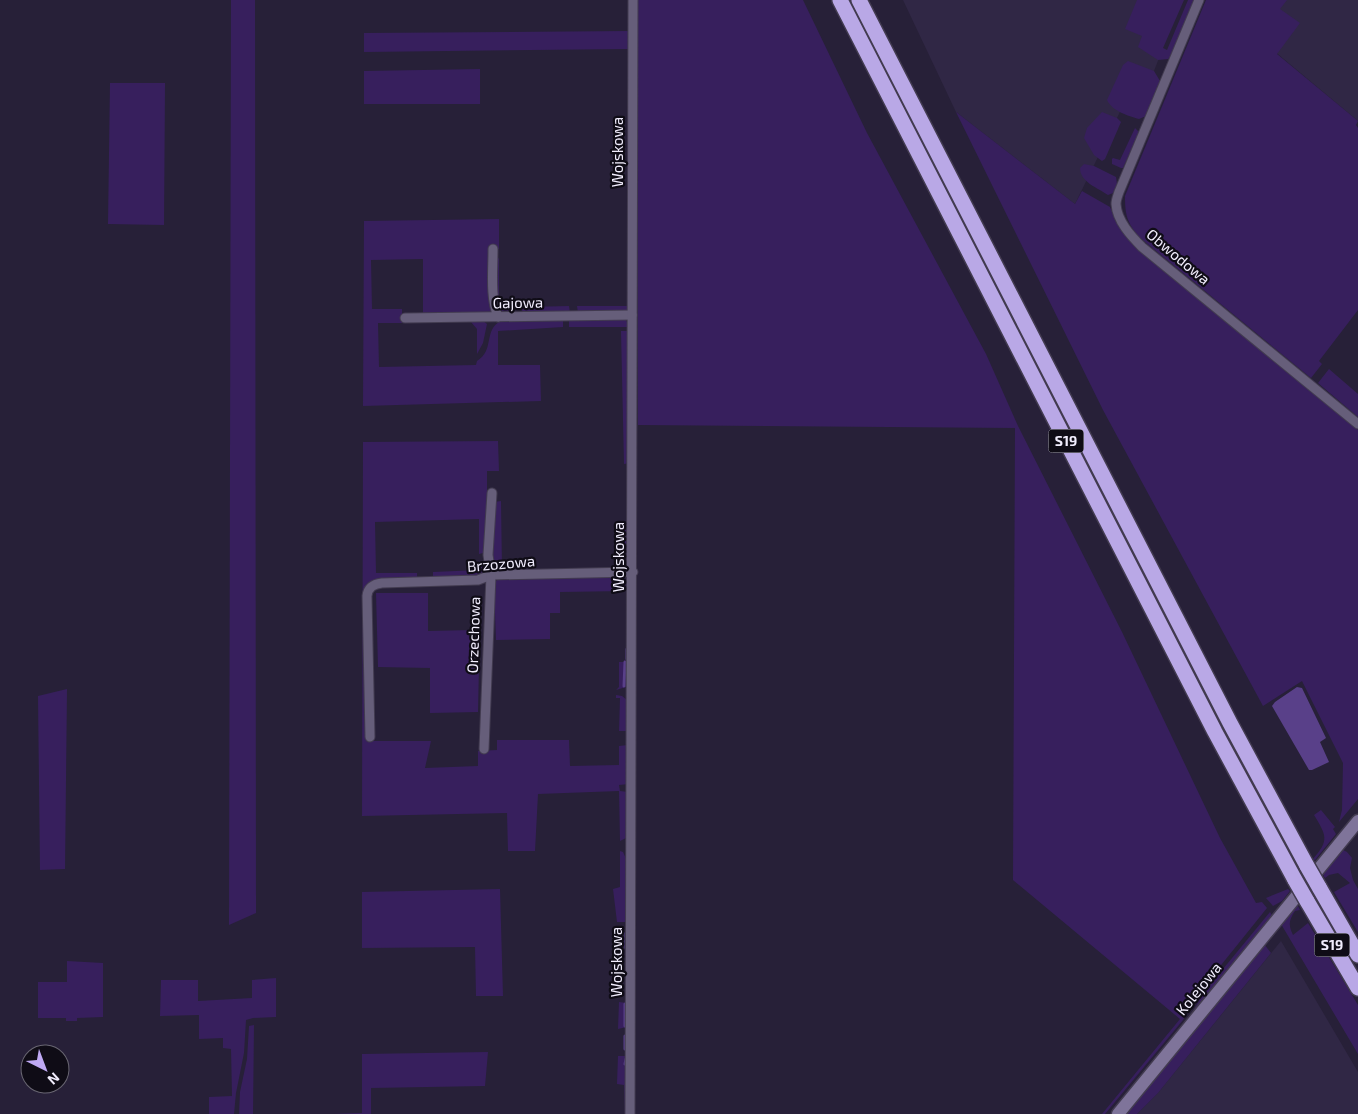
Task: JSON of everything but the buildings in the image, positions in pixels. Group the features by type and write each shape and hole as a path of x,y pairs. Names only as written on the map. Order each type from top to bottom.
{"highway":[{"name":"S19","path":"840,0 1215,732 1306,884 1358,955"},
{"name":"S19","path":"859,0 1239,740 1307,866 1307,901 1358,988"}],"street":[{"name":"Wojskowa","path":"630,1114 633,0"},
{"name":"Obwodowa","path":"1199,0 1119,192 1116,204 1118,212 1127,230 1142,247 1358,424"},
{"path":"493,249 492,291 498,318"},
{"name":"Gajowa","path":"405,318 632,315"},
{"name":"Orzechowa","path":"484,749 491,575 488,555 492,492"},
{"name":"Brzozowa","path":"370,737 367,596 372,586 382,582 478,580 491,575 632,572"},
{"name":"Kolejowa","path":"1118,1114 1358,820"}],"shaded area":[{"path":"231,0 255,0 256,913 229,925"},
{"path":"637,0 803,0 867,133 986,354 1018,426 1122,632 1220,838 1256,903 1262,902 1267,908 1201,990 1183,1020 1105,1114 1102,1114 1180,1019 1013,880 1015,428 638,425"},
{"path":"903,0 1173,0 1154,71 1136,79 1075,204 956,112"},
{"path":"1137,0 1184,0 1163,48 1167,50 1188,0 1195,0 1168,59 1158,60 1138,47 1142,36 1125,29"},
{"path":"1206,0 1287,0 1280,9 1300,23 1277,54 1358,121 1356,125 1358,128 1358,310 1319,361 1322,364 1311,378 1139,237 1128,218 1125,196"},
{"path":"1221,0 1358,0 1358,121 1219,5"},
{"path":"629,31 628,49 364,52 364,33"},
{"path":"1128,61 1154,71 1160,81 1146,116 1139,119 1116,110 1107,100 1123,65"},
{"path":"480,69 480,104 364,104 364,71"},
{"path":"110,83 165,83 164,225 108,224"},
{"path":"956,112 1075,204 1082,191 1110,207 1119,227 1139,249 1358,430 1358,799 1339,822 1342,810 1343,763 1302,681 1263,706 1103,410"},
{"path":"1102,112 1117,118 1121,122 1105,159 1102,161 1094,155 1084,138 1087,128"},
{"path":"1135,128 1139,132 1123,168 1112,164 1113,158 1120,160"},
{"path":"1084,164 1094,166 1116,177 1117,184 1113,193 1108,195 1086,181 1080,168"},
{"path":"499,219 499,249 491,249 489,282 491,314 423,315 423,259 371,260 372,309 402,309 402,323 378,323 379,367 476,365 477,361 486,351 492,330 501,321 563,320 563,327 498,331 498,365 540,365 541,401 363,406 364,221"},
{"path":"499,258 499,300 506,307 513,307 513,313 503,313 497,302 494,261"},
{"path":"569,306 570,313 523,313 522,311 523,308 528,307"},
{"path":"577,306 629,306 628,312 578,313"},
{"path":"621,318 626,320 629,327 569,327 569,319"},
{"path":"483,321 487,324 483,343 477,354 477,329 471,322"},
{"path":"621,331 629,331 630,463 624,464"},
{"path":"1329,369 1358,394 1358,417 1318,383"},
{"path":"498,441 499,471 487,471 487,518 485,551 483,553 479,554 479,519 375,522 376,573 417,573 417,579 366,590 367,741 431,741 425,768 478,766 478,751 497,750 497,740 569,740 570,766 619,765 619,746 628,745 629,784 619,785 620,791 628,792 626,838 620,841 619,791 538,794 535,851 508,851 507,813 362,816 363,442"},
{"path":"501,501 502,569 527,569 524,571 502,573 492,566 494,502"},
{"path":"622,530 628,530 628,569 578,570 578,568 621,568"},
{"path":"479,561 484,563 486,571 482,575 437,578 433,576 433,572 479,570"},
{"path":"625,576 626,591 560,592 560,613 550,613 550,639 496,640 494,585 500,578"},
{"path":"376,593 428,593 428,631 473,630 474,666 479,666 478,712 430,713 430,668 378,667"},
{"path":"619,662 627,664 626,687 616,690 619,687"},
{"path":"1297,687 1302,688 1326,738 1320,742 1329,762 1312,770 1309,770 1272,706"},
{"path":"67,689 65,869 40,870 38,696"},
{"path":"616,695 622,696 627,700 629,731 619,731 620,698 616,698"},
{"path":"1321,810 1335,827 1333,829 1336,834 1315,860 1313,859 1324,842 1323,833 1314,815"},
{"path":"1343,850 1352,858 1350,868 1358,889 1358,932 1334,892 1350,883 1338,873 1325,878 1322,873"},
{"path":"620,851 623,852 628,863 627,922 617,922 613,889 620,887"},
{"path":"500,889 503,996 476,996 475,947 362,948 362,892"},
{"path":"1288,889 1290,891 1282,901 1273,906 1266,898"},
{"path":"1297,904 1300,910 1295,911 1290,923 1293,935 1308,923 1358,1005 1358,1054 1281,924"},
{"path":"1270,912 1273,917 1193,1011 1204,992"},
{"path":"1281,941 1358,1072 1358,1114 1137,1114 1158,1093"},
{"path":"1264,944 1271,953 1158,1093 1137,1114 1124,1114"},
{"path":"67,961 103,963 103,1017 77,1018 77,1021 66,1021 66,1018 38,1018 38,982 67,982"},
{"path":"276,978 276,1017 246,1020 244,1053 234,1114 209,1114 209,1097 232,1096 231,1049 223,1048 223,1038 199,1039 199,1015 160,1016 161,980 198,980 198,1001 252,998 252,980"},
{"path":"619,1002 627,1003 627,1027 618,1029"},
{"path":"254,1025 253,1114 239,1114 240,1092 247,1059 249,1026"},
{"path":"488,1052 485,1086 371,1088 371,1114 334,1114 362,1113 362,1054"},
{"path":"618,1056 625,1056 627,1058 627,1114 625,1114 624,1085 617,1084"}],"waterway":[{"path":"627,533 627,541"},
{"path":"627,649 627,659"},
{"path":"624,686 625,662"},
{"path":"626,933 626,948"},
{"path":"625,1004 625,1026"},
{"path":"625,1036 625,1049"},
{"path":"625,1064 626,1059"}]}
